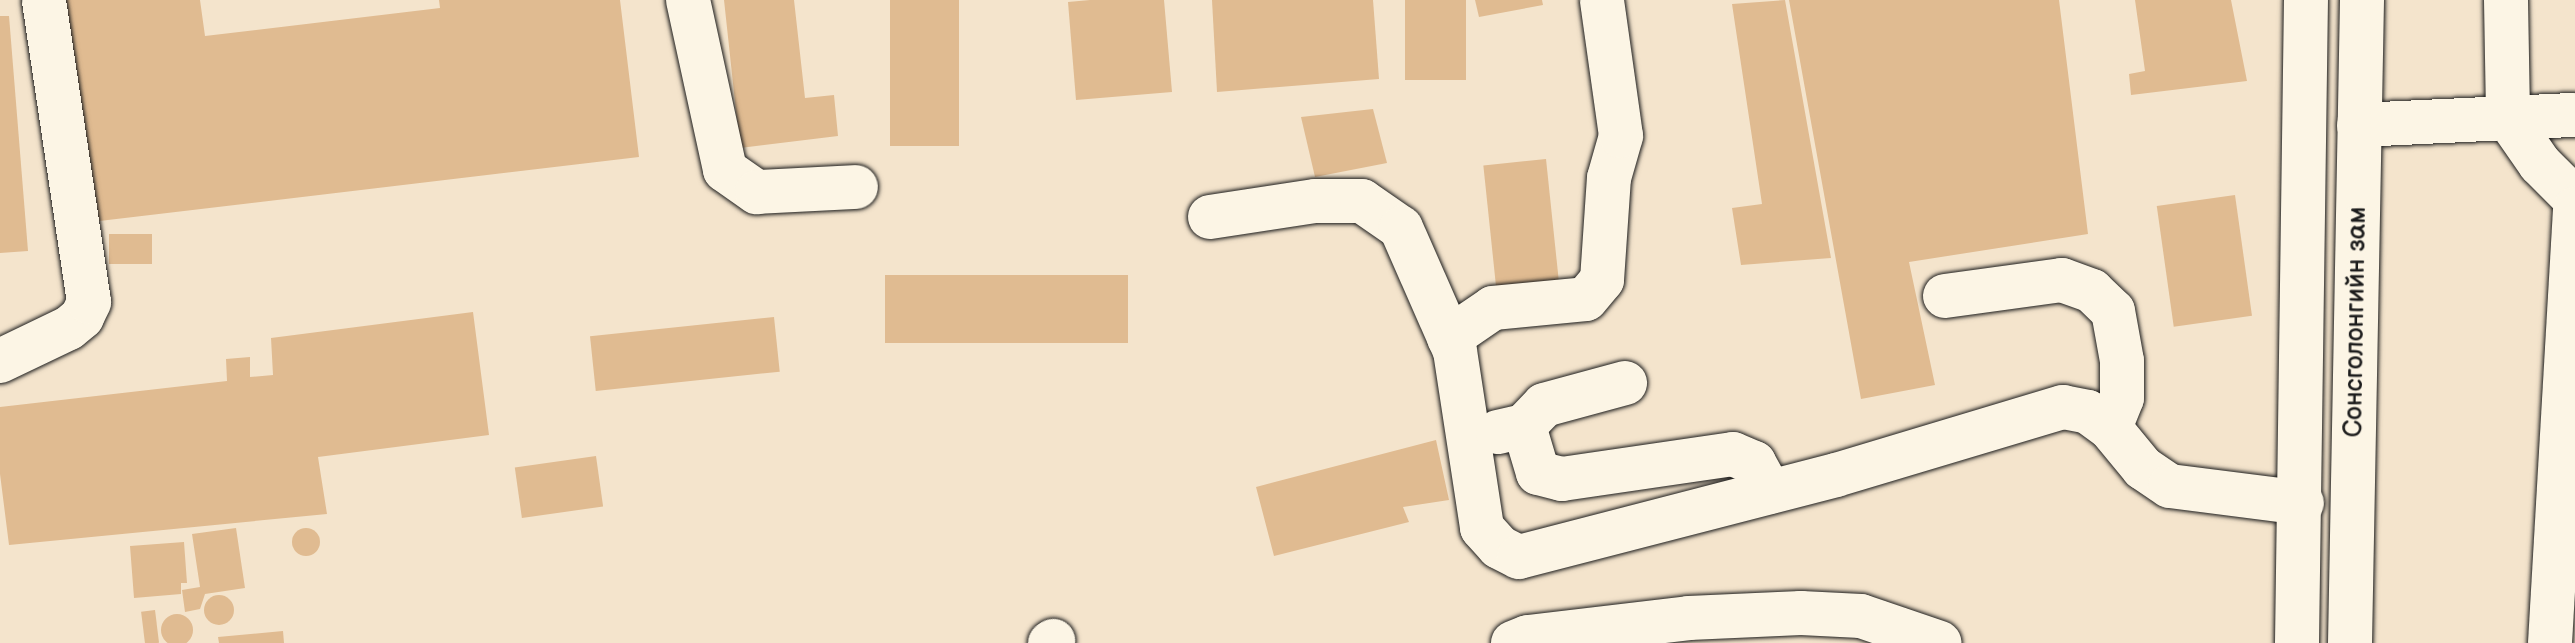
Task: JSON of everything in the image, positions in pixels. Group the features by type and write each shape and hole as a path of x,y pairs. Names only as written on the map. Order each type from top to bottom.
{"main road":[{"path":"0,361 69,328 82,317 89,302 44,0"},
{"path":"688,0 725,170 757,192 856,187"},
{"path":"1449,338 1493,308 1586,299 1602,280 1609,178 1621,136 1602,0"},
{"name":"Сонсголонгийн зам","path":"2297,643 2302,503 2306,0"},
{"name":"Сонсголонгийн зам","path":"2350,643 2362,0"},
{"path":"2506,0 2508,118 2540,164 2575,199"},
{"path":"2359,125 2575,115"},
{"path":"1210,217 1315,201 1362,201 1401,228 1455,351 1482,528 1499,547 1519,557 1770,492 2063,407 2088,412 2110,428 2143,468 2170,486 2302,503"},
{"path":"2550,643 2575,209"},
{"path":"1945,296 2062,280 2092,291 2113,311 2122,361 2122,398 2110,428"},
{"path":"1468,438 1524,426 1544,405 1625,383"},
{"path":"1524,426 1538,473 1562,479 1733,454 1754,463 1770,492"},
{"path":"1513,643 1528,637 1689,618 1801,613 1861,616 1940,643"}],"shaded area":[{"path":"0,0 2575,0 2575,643 0,643"}],"building":[{"path":"64,0 200,0 205,36 440,8 439,0 620,0 639,157 91,222"},
{"path":"724,0 794,0 805,98 834,95 838,136 740,148"},
{"path":"890,0 959,0 959,146 890,146"},
{"path":"1164,0 1172,92 1076,100 1068,2"},
{"path":"1212,0 1373,0 1379,79 1217,92"},
{"path":"1405,0 1466,0 1466,80 1405,80"},
{"path":"1475,0 1542,0 1543,5 1479,17"},
{"path":"1785,0 1831,258 1741,265 1732,208 1762,204 1732,4"},
{"path":"1789,0 2059,0 2088,234 1909,262 1935,385 1861,399"},
{"path":"2135,0 2231,0 2247,81 2131,95 2129,74 2145,71"},
{"path":"0,16 9,16 28,251 0,253"},
{"path":"1373,109 1387,163 1315,177 1301,117"},
{"path":"1546,159 1559,282 1496,289 1483,166"},
{"path":"2235,195 2252,316 2174,327 2157,206"},
{"path":"109,234 152,234 152,264 109,264"},
{"path":"885,275 1128,275 1128,343 885,343"},
{"path":"473,312 489,435 318,457 327,514 9,545 0,474 0,407 227,381 226,359 250,357 250,377 273,375 271,338"},
{"path":"774,317 780,372 596,391 590,336"},
{"path":"1436,440 1449,500 1403,507 1409,522 1274,556 1256,487"},
{"path":"596,456 603,507 522,518 515,467"},
{"path":"236,528 245,588 205,594 200,609 185,612 182,590 200,587 192,534"},
{"path":"306,528 316,532 320,542 316,552 306,556 296,552 292,542 296,532"},
{"path":"184,542 187,583 181,583 181,594 134,598 130,546"},
{"path":"219,595 230,599 234,610 230,621 219,625 208,621 204,610 208,599"},
{"path":"155,610 159,643 145,643 141,612"},
{"path":"177,614 188,619 193,630 188,641 177,646 166,641 161,630 166,619"},
{"path":"283,631 284,643 219,643 218,637"}]}
